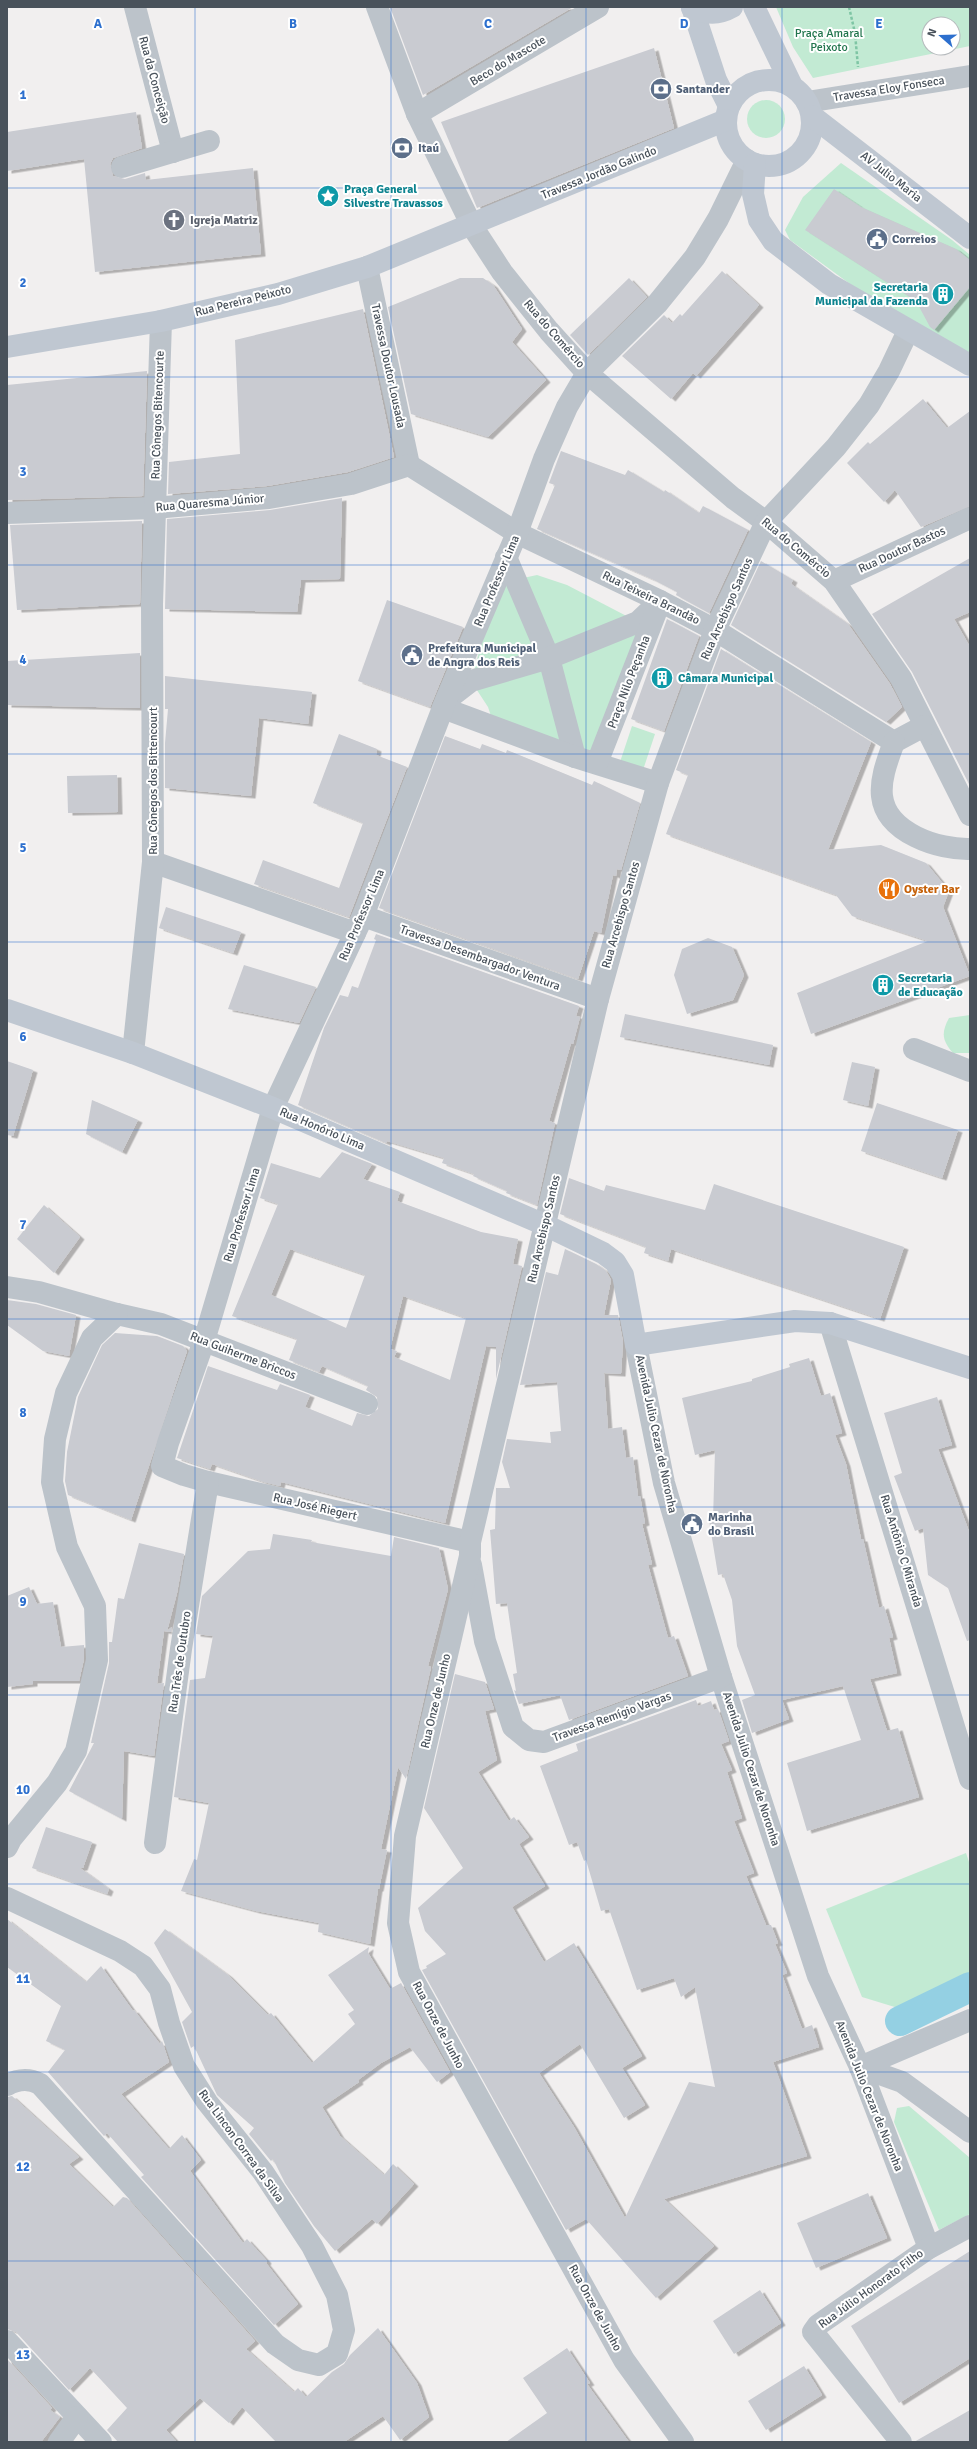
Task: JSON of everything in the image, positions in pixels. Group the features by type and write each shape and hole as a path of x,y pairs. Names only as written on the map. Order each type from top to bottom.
{"main road":[{"path":"692,8 712,13 732,7"},
{"path":"754,7 792,86 810,109 812,131 810,138 797,156 785,164 770,167 751,162 733,147 727,134 728,113 737,94 749,85 763,80 778,80 792,86"},
{"path":"692,8 728,113"},
{"name":"AV Julio Maria","path":"810,109 970,238"},
{"name":"Travessa Jordão Galindo","path":"472,226 728,113"},
{"path":"751,162 753,194 759,220 773,241 829,284 908,332 970,365"},
{"name":"Rua Pereira Peixoto","path":"7,347 162,321 278,294 367,267 472,226"},
{"name":"Rua Honório Lima","path":"7,1010 133,1052 273,1108 545,1225 603,1253 615,1262 623,1275"},
{"name":"Avenida Julio Cezar de Noronha","path":"623,1275 636,1345"},
{"path":"636,1345 795,1321 830,1323 970,1368"}],"street":[{"name":"Rua da Conceição","path":"135,7 173,152"},
{"name":"Rua do Comércio","path":"377,7 418,114 472,226 502,272 549,331 587,373 733,498 766,522 834,581 901,678 970,816"},
{"name":"Beco do Mascote","path":"418,114 598,7"},
{"name":"Travessa Eloy Fonseca","path":"810,109 852,95 970,76"},
{"path":"122,167 209,141"},
{"path":"587,373 657,304 695,257 751,162"},
{"name":"Travessa Doutor Lousada","path":"367,267 409,464"},
{"name":"Rua Cônegos Bitencourte","path":"154,508 162,321"},
{"name":"Rua Arcebispo Santos","path":"470,1549 501,1403 545,1225 598,999 658,783 715,630 766,522 836,447 869,405 908,332"},
{"name":"Rua Professor Lima","path":"162,1466 168,1443 204,1341 273,1108 359,924 445,704 480,623 506,557 518,533 547,452 567,407 587,373"},
{"name":"Rua Quaresma Júnior","path":"7,513 154,508 269,498 351,484 409,464"},
{"name":"Rua Teixeira Brandão","path":"409,464 518,533 660,601 715,630 894,742"},
{"name":"Rua Cônegos dos Bittencourt","path":"133,1052 153,862 152,644 154,508"},
{"name":"Rua Doutor Bastos","path":"834,581 970,518"},
{"path":"506,557 549,658 575,757"},
{"path":"658,783 575,757 445,704 471,681 549,658 638,622 660,601"},
{"name":"Praça Nilo Peçanha","path":"597,763 660,601"},
{"path":"924,726 894,742 884,769 882,797 894,823 920,839 954,849 970,849"},
{"name":"Travessa Desembargador Ventura","path":"153,862 359,924 598,999"},
{"path":"914,1049 970,1071"},
{"path":"7,1287 39,1292 117,1314"},
{"path":"7,1847 11,1839 58,1783 76,1751 96,1668 95,1606 67,1546 52,1482 55,1439 66,1393 92,1338 117,1314"},
{"name":"Rua Guiherme Briccos","path":"117,1314 161,1324 367,1404"},
{"name":"Rua Antônio C Miranda","path":"830,1323 970,1779"},
{"name":"Avenida Julio Cezar de Noronha","path":"636,1345 664,1483 721,1677 818,1976 860,2068 929,2248"},
{"name":"Rua José Riegert","path":"162,1466 184,1475 208,1482 470,1549"},
{"name":"Rua Três de Outubro","path":"155,1843 181,1649 208,1482"},
{"name":"Travessa Remígio Vargas","path":"470,1549 490,1656 513,1727 529,1740 544,1742 721,1677"},
{"name":"Rua Onze de Junho","path":"470,1549 405,1836 398,1923 409,1972 624,2360 683,2442"},
{"name":"Rua Lincon Correa da Silva","path":"7,1898 120,1951 143,1966 160,1989 169,2023 184,2066 207,2102 263,2172 312,2246 337,2295 344,2330 338,2354 319,2365 298,2360 275,2344 40,2084 31,2079 14,2081 7,2085"},
{"path":"860,2068 970,2020"},
{"path":"860,2068 902,2082 970,2132"},
{"name":"Rua Júlio Honorato Filho","path":"901,2442 812,2332 818,2325 929,2248 970,2226"},
{"path":"7,2341 101,2442"},
{"path":"59,2442 77,2417"}],"path":[{"path":"849,7 855,33 859,66 852,95"}],"green space":[{"name":"Praça Amaral Peixoto","path":"776,7 970,7 970,46 961,48 961,16 921,16 921,56 813,78 793,47"},
{"path":"762,100 770,100 780,105 784,112 784,126 780,133 770,138 762,138 752,133 750,130 747,123 747,115 752,105 755,103"},
{"path":"841,163 952,240 970,255 970,360 917,333 790,240 785,230 803,197"},
{"path":"537,575 567,585 638,622 635,647 591,756 492,719 488,707 471,681 481,645 504,582"},
{"path":"632,726 655,734 643,770 620,762"},
{"path":"970,1015 970,1053 953,1053 944,1036 946,1023 949,1018"},
{"path":"966,1853 970,1865 970,1977 898,2008 862,1997 826,1909"},
{"path":"909,2106 970,2158 970,2214 939,2230 894,2122 897,2108"}],"building":[{"path":"390,7 573,7 423,95"},
{"path":"654,48 674,128 477,208 441,122"},
{"name":"Igreja Matriz","path":"136,112 142,148 113,158 110,164 113,176 125,179 145,173 146,180 253,168 261,254 95,272 84,159 7,171 7,132"},
{"name":"Correios","path":"834,189 861,207 956,249 970,260 970,287 934,330 930,327 916,301 805,230"},
{"path":"722,271 759,305 696,376 693,373 671,399 622,356 664,315 672,323 680,314 682,316"},
{"path":"460,278 483,278 493,285 522,329 512,342 546,380 488,437 411,414 388,307"},
{"path":"629,278 647,297 588,355 570,335"},
{"path":"363,309 394,457 348,472 267,486 168,494 169,462 240,454 235,340"},
{"path":"147,371 143,496 8,500 7,385"},
{"path":"923,399 947,428 970,411 970,506 921,527 895,490 884,502 847,463 868,442 870,444"},
{"path":"561,451 625,475 628,470 664,492 665,490 699,513 703,506 748,530 709,613 676,595 677,592 652,579 537,529 555,485 549,483"},
{"path":"342,498 340,579 301,580 297,612 165,609 167,519 270,510"},
{"path":"142,521 140,604 17,610 10,525"},
{"path":"970,558 970,612 954,619 970,647 970,786 912,672 872,614"},
{"path":"761,561 793,580 791,584 848,624 890,684 902,707 886,722 731,625"},
{"name":"Prefeitura Municipal de Angra dos Reis","path":"387,600 463,627 430,707 358,681"},
{"name":"Câmara Municipal","path":"667,619 699,636 664,731 631,719"},
{"path":"721,649 871,742 828,850 881,845 926,863 949,891 943,907 970,976 811,1034 797,993 928,941 852,916 836,895 666,834 688,775 676,770"},
{"path":"140,653 140,708 7,705 7,661"},
{"path":"165,676 312,692 308,724 259,718 251,796 165,788 165,743 168,709 165,709"},
{"path":"339,734 377,749 376,755 407,767 349,917 254,884 263,860 339,888 363,823 313,803"},
{"path":"445,736 480,749 482,744 506,753 507,750 592,785 594,781 640,803 621,870 617,869 616,876 613,875 601,933 594,931 578,979 379,908"},
{"path":"117,775 118,812 68,813 67,776"},
{"path":"166,907 241,932 233,953 159,928"},
{"path":"376,934 579,1006 576,1016 580,1017 573,1044 571,1043 549,1121 555,1123 537,1205 506,1193 507,1191 473,1176 474,1174 442,1163 444,1158 387,1141 386,1143 298,1105 324,1028 340,995 348,997 352,986 358,988 376,940 374,939"},
{"path":"708,938 732,947 744,975 733,1000 687,1014 674,975 682,949"},
{"path":"244,965 316,987 299,1023 228,1009"},
{"path":"625,1014 773,1045 769,1065 620,1037"},
{"path":"7,1061 33,1070 13,1136 7,1135"},
{"path":"852,1062 875,1067 868,1106 843,1100"},
{"path":"92,1100 138,1120 122,1152 86,1134"},
{"path":"877,1103 958,1130 942,1178 861,1151"},
{"path":"342,1152 372,1164 363,1179 400,1192 397,1201 481,1232 518,1239 513,1264 522,1266 496,1379 496,1347 486,1346 445,1523 281,1482 280,1486 212,1464 210,1469 177,1458 208,1366 277,1390 280,1384 310,1395 305,1407 352,1426 357,1413 369,1416 378,1409 377,1397 366,1390 368,1386 322,1366 319,1372 289,1360 297,1339 232,1316 278,1204 260,1198 271,1163 320,1178","holes":["290,1249 365,1275 346,1328 271,1295","403,1296 466,1318 450,1380 394,1357 397,1351 390,1349"]},
{"path":"569,1178 604,1191 606,1185 705,1210 714,1184 904,1247 880,1319 671,1249 668,1261 644,1253 646,1247 560,1214"},
{"path":"44,1205 80,1237 54,1273 17,1239"},
{"path":"565,1249 596,1264 606,1271 611,1280 604,1315 618,1315 623,1342 621,1374 604,1373 608,1429 622,1427 626,1458 633,1457 638,1496 640,1496 645,1523 642,1524 652,1564 648,1565 668,1638 674,1636 688,1676 569,1720 560,1695 519,1704 514,1690 516,1691 513,1674 517,1673 507,1603 496,1604 490,1530 495,1529 496,1488 510,1488 502,1462 507,1439 551,1443 550,1432 561,1431 557,1382 520,1385 546,1272 558,1275"},
{"path":"7,1300 36,1304 76,1315 69,1356 43,1351 7,1325"},
{"path":"115,1333 157,1336 183,1346 187,1351 131,1520 68,1495 65,1481 67,1452 78,1397 102,1345"},
{"path":"809,1358 821,1396 830,1393 842,1433 835,1435 846,1464 861,1539 863,1539 879,1608 884,1606 893,1637 889,1638 897,1673 870,1679 887,1731 898,1728 919,1797 807,1831 787,1763 861,1740 843,1686 782,1700 789,1719 752,1733 742,1700 755,1695 737,1646 732,1600 723,1574 718,1575 709,1520 713,1520 715,1450 695,1455 682,1398 752,1381 752,1379 790,1367 789,1364"},
{"path":"937,1397 952,1445 938,1449 970,1534 970,1640 967,1641 948,1588 928,1575 923,1528 915,1531 894,1476 902,1473 884,1413"},
{"path":"273,1534 312,1540 311,1542 391,1556 394,1537 439,1548 448,1589 428,1666 431,1667 406,1779 398,1767 381,1849 387,1850 378,1889 370,1944 318,1932 319,1923 256,1911 181,1891 194,1859 197,1860 209,1803 174,1797 190,1680 205,1678 213,1636 196,1634 202,1596 248,1551 270,1549"},
{"path":"139,1543 184,1554 177,1593 167,1631 172,1627 171,1632 164,1631 157,1684 164,1683 154,1756 124,1751 122,1819 69,1791 94,1743 91,1743 109,1663 109,1642 112,1642 118,1598 124,1599"},
{"path":"29,1587 37,1604 53,1602 61,1647 84,1645 84,1659 79,1681 33,1681 33,1684 7,1687 7,1596"},
{"path":"455,1674 485,1682 494,1709 485,1711 497,1760 478,1772 509,1821 514,1817 529,1837 519,1844 545,1886 512,1907 544,1962 574,1943 642,2056 622,2068 645,2105 624,2118 580,2044 539,2073 574,2127 625,2218 689,2082 715,2087 695,1987 681,1997 674,1978 637,1990 609,1909 601,1911 586,1860 584,1861 577,1842 569,1845 540,1766 578,1751 576,1744 696,1700 698,1706 711,1701 714,1710 718,1709 729,1741 721,1744 732,1770 727,1772 742,1818 734,1821 754,1873 746,1876 766,1925 771,1925 778,1943 775,1944 787,1973 782,1975 802,2029 812,2025 819,2047 773,2062 807,2156 664,2199 714,2246 656,2298 586,2219 566,2230 422,1970 446,1954 425,1931 418,1908 463,1868 424,1808"},
{"path":"46,1827 92,1842 83,1868 80,1868 109,1889 107,1894 32,1868"},
{"path":"7,1919 86,1982 101,1966 133,2011 134,2010 160,2044 162,2041 169,2062 121,2094 169,2149 182,2135 201,2160 190,2171 243,2243 247,2239 267,2261 266,2263 298,2304 274,2325 141,2177 144,2175 107,2133 104,2136 48,2072 65,2050 46,2041 61,2006 7,1967"},
{"path":"165,1929 228,1975 268,2015 271,2013 312,2063 355,2024 348,2014 354,2010 328,1975 369,1947 368,1953 390,1989 401,1983 450,2072 437,2082 410,2047 381,2063 358,2080 359,2082 322,2107 340,2136 384,2175 393,2164 414,2184 377,2224 372,2219 335,2251 314,2226 285,2183 273,2159 271,2161 249,2134 254,2128 217,2095 194,2046 191,2048 182,2022 192,2012 154,1943"},
{"path":"12,2096 79,2157 69,2164 113,2207 123,2197 127,2198 255,2341 246,2349 294,2392 298,2388 306,2397 332,2372 344,2364 350,2355 378,2328 417,2383 429,2417 400,2440 383,2416 344,2442 276,2442 242,2407 229,2423 200,2398 166,2430 177,2442 118,2442 107,2430 127,2408 90,2368 69,2390 16,2332 7,2329 7,2097"},
{"path":"868,2193 887,2238 816,2268 797,2223"},
{"path":"970,2251 970,2358 899,2403 851,2326"},
{"path":"760,2290 781,2323 734,2354 713,2321"},
{"path":"567,2348 590,2383 587,2384 629,2442 506,2442 547,2413 523,2378"},
{"path":"7,2359 52,2408 50,2410 60,2417 41,2442 7,2442"},
{"path":"804,2366 822,2395 766,2430 748,2401"},
{"path":"970,2410 970,2442 914,2442"}],"waterway":[{"path":"900,2021 970,1987"}],"place":[{"name":"Santander","path":"661,89"},
{"name":"Itaú","path":"402,148"},
{"name":"Praça General Silvestre Travassos","path":"328,196"},
{"name":"Igreja Matriz","path":"174,220"},
{"name":"Correios","path":"877,239"},
{"name":"Secretaria Municipal da Fazenda","path":"943,294"},
{"name":"Prefeitura Municipal de Angra dos Reis","path":"412,655"},
{"name":"Câmara Municipal","path":"662,678"},
{"name":"Oyster Bar","path":"889,889"},
{"name":"Secretaria de Educação","path":"883,985"},
{"name":"Marinha do Brasil","path":"692,1524"}]}
